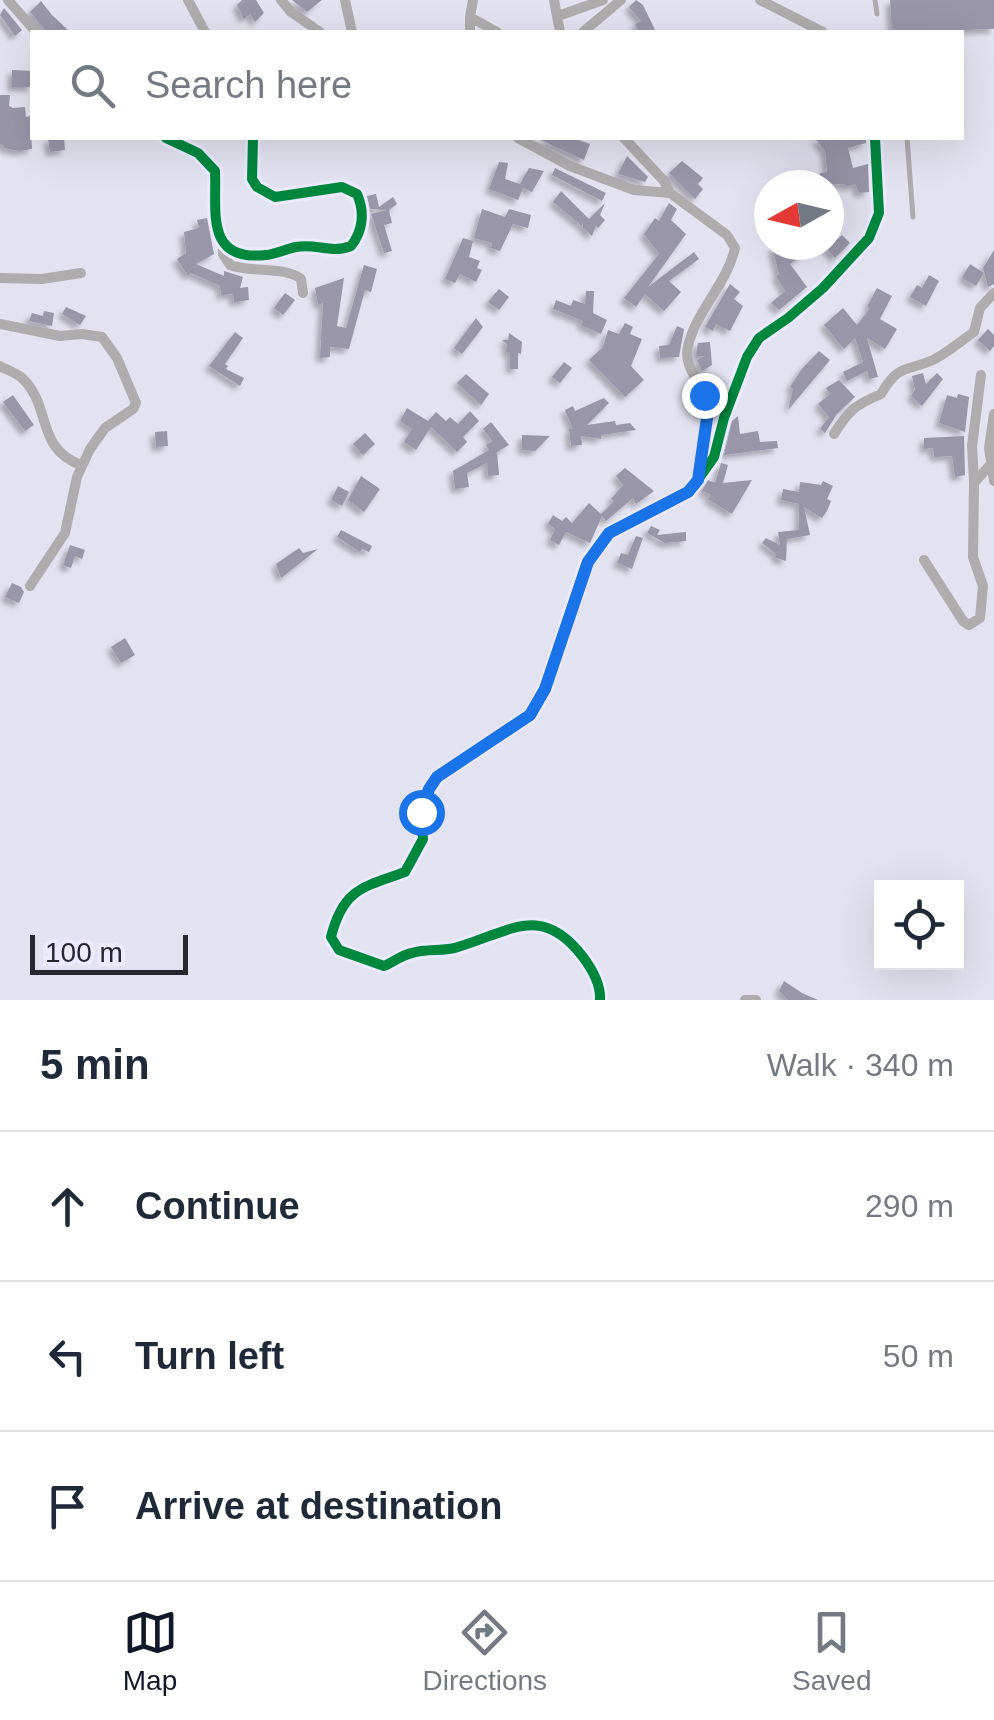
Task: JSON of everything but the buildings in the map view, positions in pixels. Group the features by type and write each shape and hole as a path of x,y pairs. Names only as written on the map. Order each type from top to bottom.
{"street":[{"path":"8,0 34,30"},
{"path":"188,0 204,30"},
{"path":"281,0 317,30"},
{"path":"346,0 352,30"},
{"path":"470,30 473,0"},
{"path":"554,0 560,30"},
{"path":"558,16 603,0"},
{"path":"585,30 621,0"},
{"path":"760,0 819,30"},
{"path":"470,17 493,30"},
{"path":"170,140 198,153 215,171 215,226 223,243 222,254 230,265 255,272 293,273 301,280 303,293"},
{"path":"223,243 238,252 264,255 300,246 342,250 359,236 361,204 350,188 275,197 257,187 250,166 253,140"},
{"path":"522,140 570,166 634,190 670,192"},
{"path":"626,140 670,192 727,234 735,248 731,266 710,297 688,344 686,359 704,395 707,418 698,480"},
{"path":"600,1000 590,966 556,929 511,928 454,949 412,952 384,966 339,950 331,936 336,916 357,889 405,872 423,839 421,812 437,777 530,715 545,689 588,562 609,533 688,492 714,457 747,357 759,338 823,288 876,228 879,213 875,140"},
{"path":"0,278 42,279 81,273"},
{"path":"834,434 846,414 863,400 881,394 892,376 911,365 932,361 974,332 980,308 994,293"},
{"path":"0,324 60,336 102,337 117,358 136,403 133,410 105,428 81,465 65,533 30,586"},
{"path":"0,366 23,379 56,450 81,465"},
{"path":"924,560 963,621 969,625 976,622 984,608 983,586 972,556 972,446 981,375"},
{"path":"994,414 990,465 994,481"},
{"path":"974,483 990,465"},
{"path":"745,1000 756,1000"}],"lane":[{"path":"876,0 877,14"},
{"path":"907,140 913,217"}],"cycle path":[{"path":"170,140 198,153 215,171 218,230 232,250 266,255 303,246 351,246 362,221 357,194 342,187 275,197 257,187 252,179 253,140"},
{"path":"600,1000 595,977 583,957 554,930 539,926 510,929 453,948 405,955 384,966 339,950 331,937 349,899 377,882 405,872 423,839 421,812 437,777 531,715 545,689 587,562 609,533 689,492 714,457 747,357 759,338 823,288 869,238 879,213 875,140"}],"route":[{"path":"421,812 437,777 530,715 545,689 588,562 609,533 688,492 698,480 707,418 704,395"}]}
